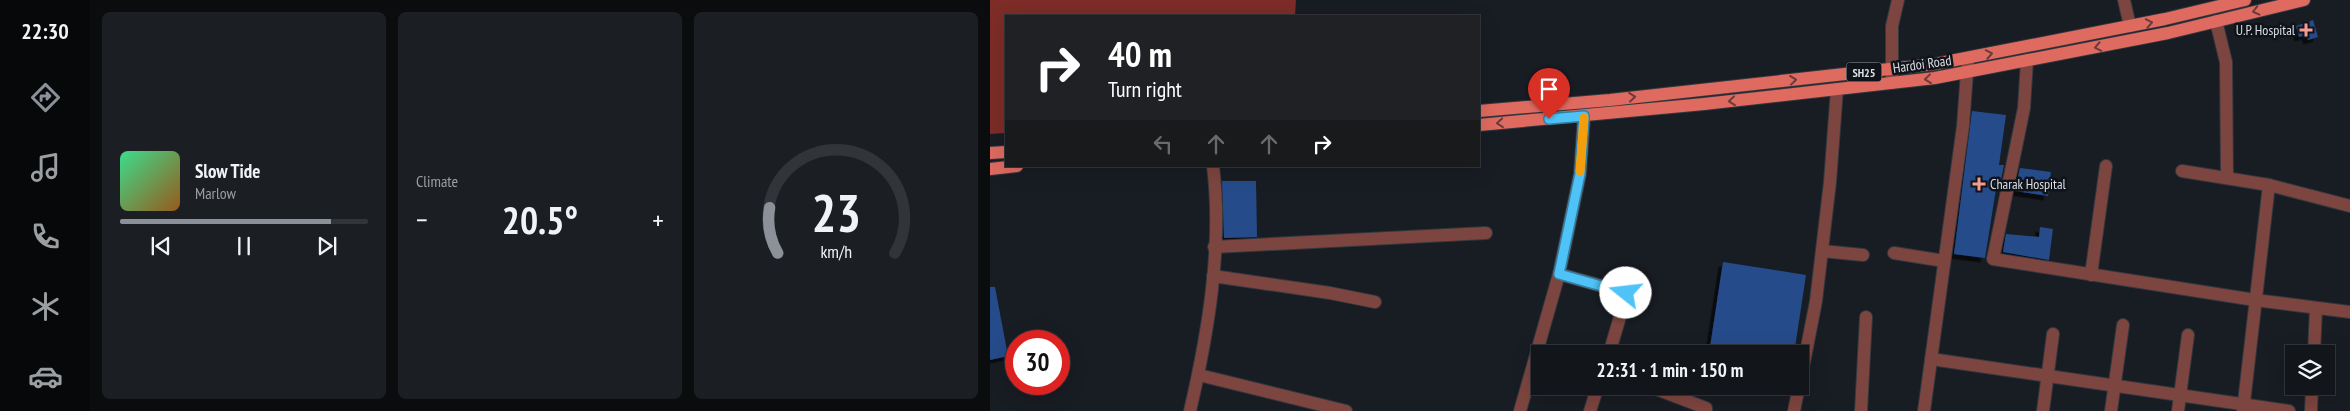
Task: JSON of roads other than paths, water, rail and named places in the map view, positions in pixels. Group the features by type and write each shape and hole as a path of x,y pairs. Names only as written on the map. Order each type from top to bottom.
{"main road":[{"name":"Hardoi Road","path":"1480,111 1610,100 1891,69 1968,58 2130,26 2245,0"},
{"name":"Hardoi Road","path":"1480,125 1584,116 1837,89 1968,72 2216,21 2304,0"},
{"path":"1610,100 1612,113"},
{"path":"990,153 1005,152"},
{"path":"990,166 1005,166"}],"street":[{"path":"1892,83 1892,26 1898,0"},
{"path":"2124,0 2130,26"},
{"path":"2216,21 2226,62 2227,178"},
{"path":"1924,411 1968,72 1968,58"},
{"path":"2027,60 2024,108 1993,259 2256,300 2350,312"},
{"path":"1807,345 1816,301 1822,251 1837,89"},
{"path":"1520,411 1559,274 1580,174 1584,116"},
{"path":"2091,274 2106,166"},
{"path":"1190,411 1199,375 1213,276 1215,187 1212,167"},
{"path":"2182,171 2269,184 2350,206"},
{"path":"2244,408 2269,184"},
{"path":"1214,247 1486,233"},
{"path":"1822,251 1863,255"},
{"path":"1894,253 1944,261"},
{"path":"1559,274 1626,293 1612,345"},
{"path":"1213,276 1330,293 1375,302"},
{"path":"2314,345 2316,308"},
{"path":"1861,411 1866,317"},
{"path":"2111,411 2123,325"},
{"path":"2044,411 2053,334"},
{"path":"2178,411 2188,335"},
{"path":"1931,359 2180,395 2244,408 2289,411"},
{"path":"1199,375 1346,411"},
{"path":"1590,411 1595,395"},
{"path":"1672,395 1706,408 1706,411"},
{"path":"1794,411 1797,395"},
{"path":"2311,411 2312,395"}],"place":[{"name":"U.P. Hospital","path":"2306,30"},
{"name":"Charak Hospital","path":"1979,184"}]}
